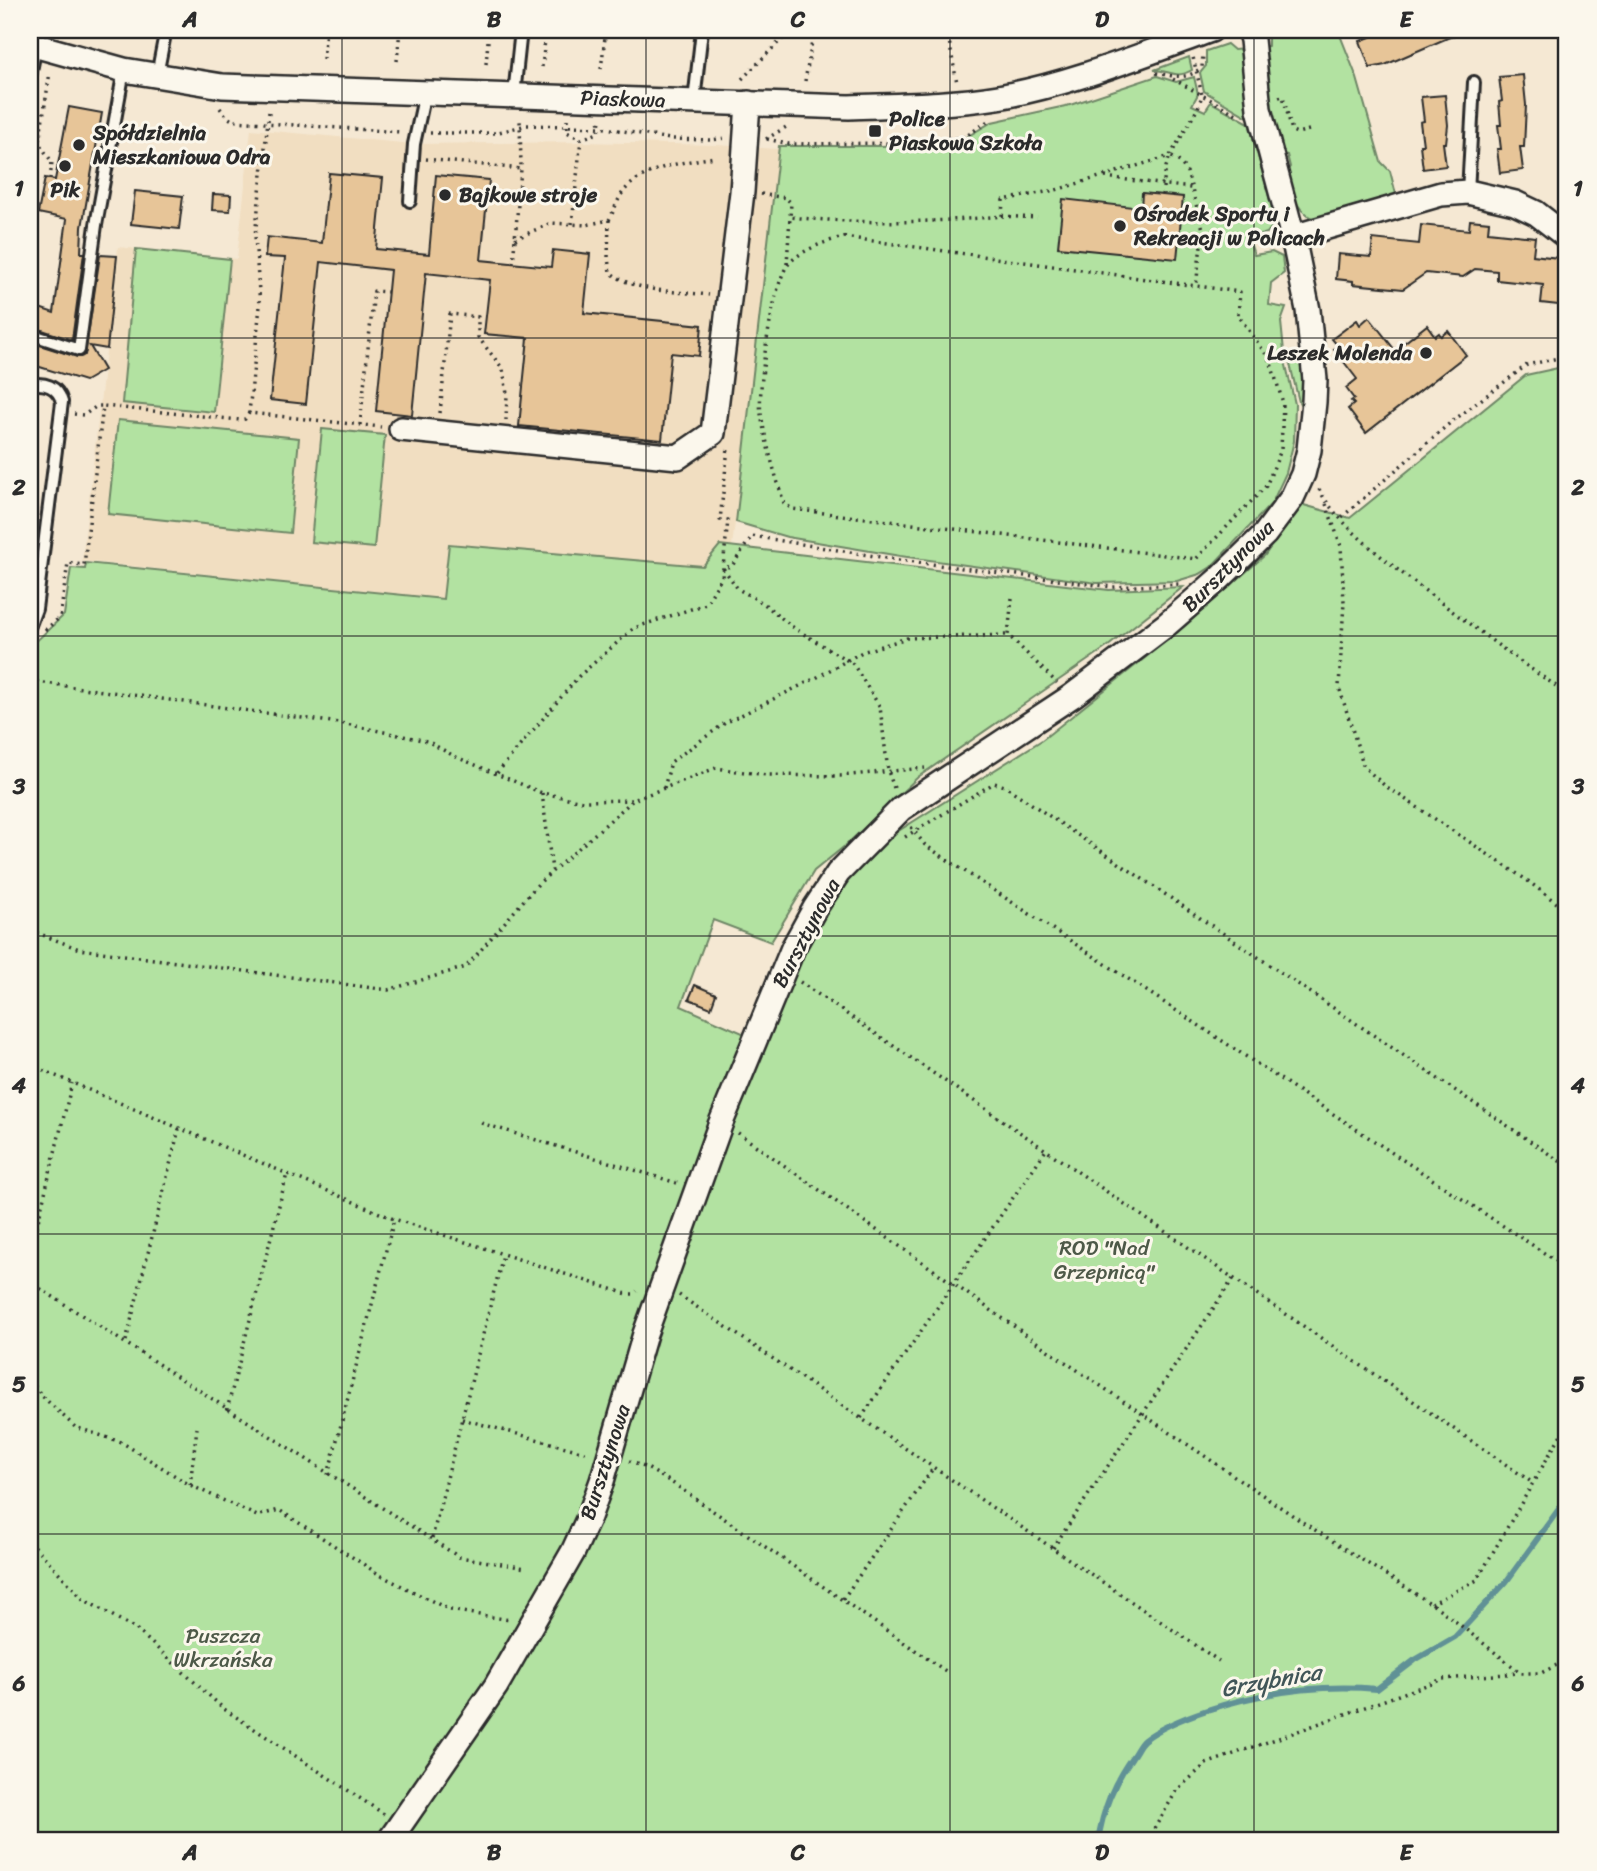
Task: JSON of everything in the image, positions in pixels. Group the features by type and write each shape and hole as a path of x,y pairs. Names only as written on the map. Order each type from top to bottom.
{"street":[{"name":"Piaskowa","path":"33,45 157,77 263,89 849,107 896,106 997,97 1071,80 1211,30"},
{"name":"Bursztynowa","path":"395,1833 496,1686 573,1552 589,1517 656,1301 720,1125 793,948 838,873 855,853 1166,625 1265,534 1292,498 1303,474 1313,420 1315,380 1308,310 1282,163 1259,109 1249,30"},
{"path":"401,429 678,457 713,433 730,297 748,103"},
{"path":"1293,236 1441,194 1468,192 1515,203 1536,213 1567,237"}],"lane":[{"path":"147,30 165,32 157,77"},
{"path":"514,95 521,30"},
{"path":"694,101 702,30"},
{"path":"30,76 33,45"},
{"path":"30,334 79,350 96,225 124,70"},
{"path":"1468,192 1474,82"},
{"path":"410,201 414,144 425,93"},
{"path":"30,385 52,387 62,401 36,609 30,625"}],"path":[{"path":"323,59 326,30"},
{"path":"397,61 400,30"},
{"path":"486,64 489,30"},
{"path":"542,67 545,30"},
{"path":"601,69 606,30"},
{"path":"742,79 791,30"},
{"path":"805,81 814,30"},
{"path":"947,30 957,87"},
{"path":"1162,195 1166,167 1198,108 1202,95 1191,51"},
{"path":"1149,67 1242,117"},
{"path":"50,72 39,143 52,162 50,179"},
{"path":"1284,100 1292,131 1297,133 1308,130"},
{"path":"84,415 97,405 240,420 245,419 249,413 260,306 255,236 268,112"},
{"path":"513,263 521,169 520,118"},
{"path":"567,119 567,132 581,139 597,133 600,120"},
{"path":"572,225 581,139"},
{"path":"1002,216 1003,200 1056,190 1171,156"},
{"path":"1171,156 1180,162 1187,172 1202,229 1196,286"},
{"path":"715,157 681,162 645,175 623,192 609,220 608,258 610,272 618,279 646,288 730,297"},
{"path":"413,158 521,169"},
{"path":"1103,177 1192,188"},
{"path":"741,192 786,198 790,203 787,265 779,284 769,330 761,377 760,412 784,503 792,509 1196,559 1266,486 1281,450 1283,403 1269,360 1238,315 1240,292 844,237 820,242 787,265"},
{"path":"790,217 871,223 1002,216 1037,218"},
{"path":"515,239 551,223 586,225 609,220"},
{"path":"360,425 374,291 388,292"},
{"path":"438,432 450,314 478,317 478,337 503,369 507,394 506,439"},
{"path":"1341,518 1450,423 1527,365 1567,356"},
{"path":"40,634 60,617 68,564 83,565 103,406"},
{"path":"249,413 401,429"},
{"path":"496,774 579,676 634,628 706,604 722,578 728,520 720,520 729,446"},
{"path":"1316,484 1341,545 1344,602 1339,688 1364,767 1384,785 1528,881 1567,911"},
{"path":"1326,504 1386,561 1531,670 1567,693"},
{"path":"723,568 732,566 752,536 899,560 1113,587 1185,583"},
{"path":"723,568 738,589 853,664 880,708 888,771 905,817 925,845 1567,1268"},
{"path":"1012,598 1008,635 1072,696"},
{"path":"664,788 671,762 725,723 814,679 846,659 907,638 1008,635"},
{"path":"30,681 346,724 427,741 454,756 542,793 583,801 633,800"},
{"path":"30,930 79,950 388,990 466,967 552,870 633,800 716,768 766,775 840,776 932,767"},
{"path":"904,837 994,783 1005,786 1567,1166"},
{"path":"542,793 552,870"},
{"path":"793,977 1533,1483"},
{"path":"796,994 801,983"},
{"path":"30,1065 394,1219 634,1294"},
{"path":"30,1254 72,1083"},
{"path":"481,1123 677,1183"},
{"path":"737,1125 735,1131 760,1150 1143,1415 1441,1610 1521,1673"},
{"path":"125,1341 180,1129"},
{"path":"861,1418 1046,1150"},
{"path":"227,1410 287,1174"},
{"path":"328,1475 394,1219"},
{"path":"432,1539 503,1255"},
{"path":"30,1279 41,1289 125,1341 227,1410 459,1557 526,1568"},
{"path":"1053,1548 1233,1279"},
{"path":"675,1292 1219,1661"},
{"path":"30,1380 42,1396 75,1427 121,1442 190,1485 257,1516 279,1510 380,1575 450,1610 532,1624"},
{"path":"461,1419 598,1455"},
{"path":"1431,1604 1477,1580 1567,1424"},
{"path":"190,1485 197,1429"},
{"path":"624,1458 647,1468 674,1485 947,1672"},
{"path":"843,1599 934,1467"},
{"path":"30,1541 83,1599 136,1629 224,1709 395,1833"},
{"path":"1147,1841 1177,1790 1206,1764 1443,1679 1541,1673 1567,1660"}],"shaded area":[{"path":"251,129 414,144 581,142 778,149 762,310 732,546 720,545 704,566 449,544 443,599 82,561 118,247 237,259"}],"green space":[{"path":"1268,30 1338,30 1357,78 1381,162 1390,171 1397,198 1321,221 1301,209 1290,187 1286,171 1290,167 1287,155 1281,154 1268,105 1262,47 1268,46"},
{"path":"1227,44 1234,50 1243,49 1253,120 1204,91 1200,73 1206,66 1206,51"},
{"path":"1189,57 1192,70 1186,73 1154,70"},
{"path":"1157,76 1176,82 1194,77 1198,94 1192,105 1205,111 1211,102 1249,123 1276,222 1267,233 1249,239 1254,255 1272,252 1282,257 1284,273 1271,283 1269,305 1286,308 1281,322 1285,361 1295,404 1294,441 1286,473 1272,503 1211,567 1200,574 1177,581 1097,583 900,556 787,537 736,522 779,146 882,146 963,139 992,122 1070,105"},
{"path":"136,249 230,259 214,412 122,403"},
{"path":"1289,360 1304,360 1304,411 1299,402"},
{"path":"1567,366 1567,1841 30,1841 30,647 64,615 71,568 85,569 86,563 443,599 449,544 703,566 720,545 1109,590 1183,587 1107,647 918,777 846,845 814,871 771,942 713,920 681,1006 745,1034 726,1077 643,1303 590,1483 541,1622 768,1031 812,937 841,888 870,849 1042,740 1185,626 1265,555 1300,504 1350,518 1526,375"},
{"path":"118,420 299,438 290,533 108,514"},
{"path":"322,429 385,435 374,548 311,542"}],"building":[{"path":"1371,30 1466,30 1385,65 1370,68 1360,41 1373,36"},
{"path":"1523,75 1526,105 1524,147 1520,147 1523,170 1500,173 1497,149 1501,149 1498,125 1501,125 1499,102 1502,101 1499,77"},
{"path":"1445,95 1448,125 1446,143 1443,143 1446,166 1423,169 1420,122 1424,121 1421,97"},
{"path":"69,107 102,113 82,227 81,253 84,253 72,340 30,326 30,305 54,313 67,219 38,213 45,178 55,180"},
{"path":"329,173 383,178 376,249 429,254 436,175 489,180 481,260 551,267 553,250 590,254 584,313 702,325 699,356 671,353 662,440 519,426 528,338 484,334 490,280 426,273 412,415 376,411 390,270 321,262 306,404 270,400 285,258 265,257 267,237 322,243"},
{"path":"135,191 183,196 179,229 131,224"},
{"name":"Ośrodek Sportu i Rekreacji w Policach","path":"1142,193 1183,197 1177,259 1058,247 1063,199 1141,208"},
{"path":"213,194 231,195 230,211 212,210"},
{"path":"1470,220 1489,222 1488,232 1535,237 1533,255 1567,259 1567,306 1541,303 1543,285 1497,280 1497,271 1475,269 1463,277 1426,273 1403,289 1353,284 1353,281 1336,279 1338,254 1371,257 1373,239 1419,244 1421,225 1469,230"},
{"path":"100,255 117,256 107,349 90,346 104,370 85,381 30,364 30,342 77,357 85,355"},
{"path":"1369,317 1395,350 1427,325 1435,336 1439,333 1441,336 1448,331 1466,355 1366,433 1348,409 1354,404 1351,401 1354,399 1346,388 1357,379 1334,349 1338,346 1332,339 1357,320 1360,325"},
{"path":"695,985 716,994 711,1008 689,999"}],"waterway":[{"name":"Grzybnica","path":"1098,1841 1114,1787 1144,1740 1158,1730 1183,1719 1249,1698 1312,1689 1377,1689 1415,1660 1455,1637 1506,1582 1567,1498"}],"place":[{"name":"Police Piaskowa Szkoła","path":"875,131"},
{"name":"Spółdzielnia Mieszkaniowa Odra","path":"79,145"},
{"name":"Pik","path":"65,166"},
{"name":"Bajkowe stroje","path":"445,195"},
{"name":"Ośrodek Sportu i Rekreacji w Policach","path":"1120,226"},
{"name":"Leszek Molenda","path":"1426,353"}],"park label":[{"name":"ROD \"Nad Grzepnicą\"","path":"1104,1260"},
{"name":"Puszcza Wkrzańska","path":"223,1648"}]}
